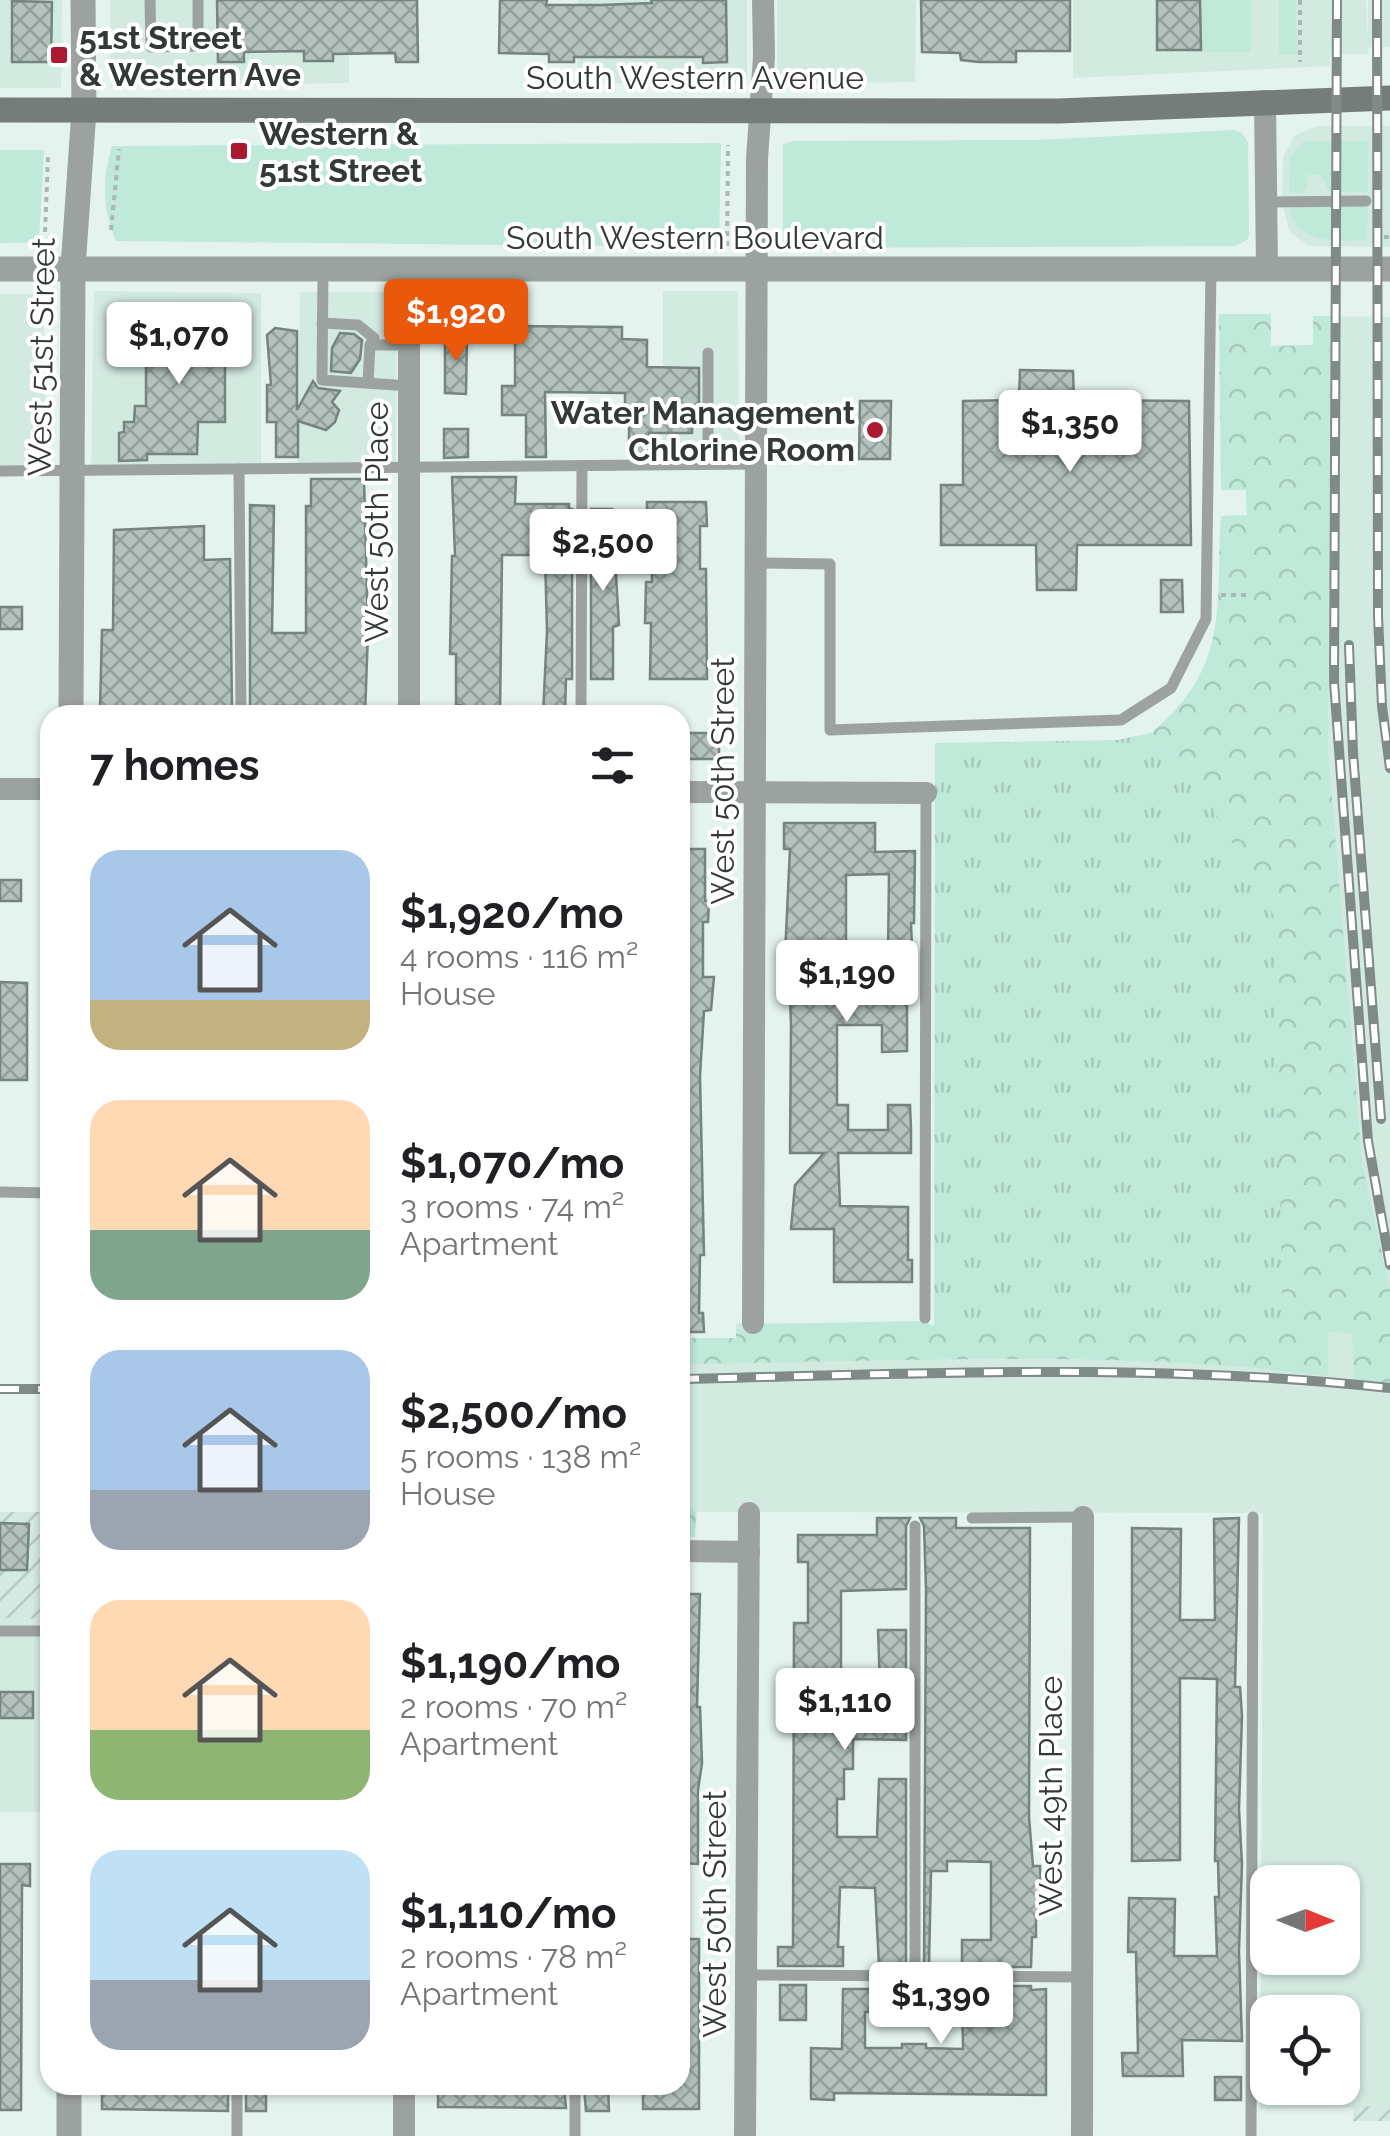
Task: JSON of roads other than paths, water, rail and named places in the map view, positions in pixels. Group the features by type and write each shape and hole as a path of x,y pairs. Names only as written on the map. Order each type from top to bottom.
{"main road":[{"name":"South Western Avenue","path":"0,110 1059,111 1390,98"}],"street":[{"name":"West 51st Street","path":"71,705 73,268 84,110 83,0"},
{"name":"West 50th Street","path":"753,1323 757,270 763,0"},
{"path":"1265,101 1267,269"},
{"name":"South Western Boulevard","path":"0,269 1390,269"},
{"name":"West 50th Place","path":"409,270 409,705"},
{"path":"0,789 40,789"},
{"path":"690,792 926,792"},
{"name":"West 50th Street","path":"745,2136 749,1512"},
{"name":"West 49th Place","path":"1082,2136 1083,1517"},
{"path":"690,1551 749,1552"},
{"path":"69,2095 69,2136"},
{"path":"404,2095 404,2136"}],"lane":[{"path":"150,0 151,47 198,46 198,0"},
{"path":"1266,202 1366,201"},
{"path":"323,269 322,380 409,386"},
{"path":"756,563 830,564 830,730 1121,720 1171,688 1206,619 1206,388 1211,269"},
{"path":"322,323 358,326 374,338 368,383"},
{"path":"370,346 409,345"},
{"path":"708,353 708,440"},
{"path":"0,471 756,464"},
{"path":"581,705 582,466"},
{"path":"239,469 241,705"},
{"path":"925,1318 926,792"},
{"path":"0,1192 40,1193"},
{"path":"972,1518 1083,1517"},
{"path":"1251,2136 1253,1517"},
{"path":"914,1974 915,1526"},
{"path":"0,1630 40,1631"},
{"path":"746,1975 1082,1977"},
{"path":"237,2095 237,2136"},
{"path":"575,2095 575,2136"}],"railway":[{"path":"1337,0 1334,682 1368,1141 1390,1265"},
{"path":"1377,0 1378,616 1382,706 1390,768"},
{"path":"1349,645 1353,753 1381,1119"},
{"path":"690,1379 1124,1372 1390,1388"},
{"path":"0,1389 40,1389"}],"place":[{"name":"51st Street & Western Ave","path":"59,55"},
{"name":"Western & 51st Street","path":"239,151"},
{"name":"Water Management Chlorine Room","path":"875,430"}]}
